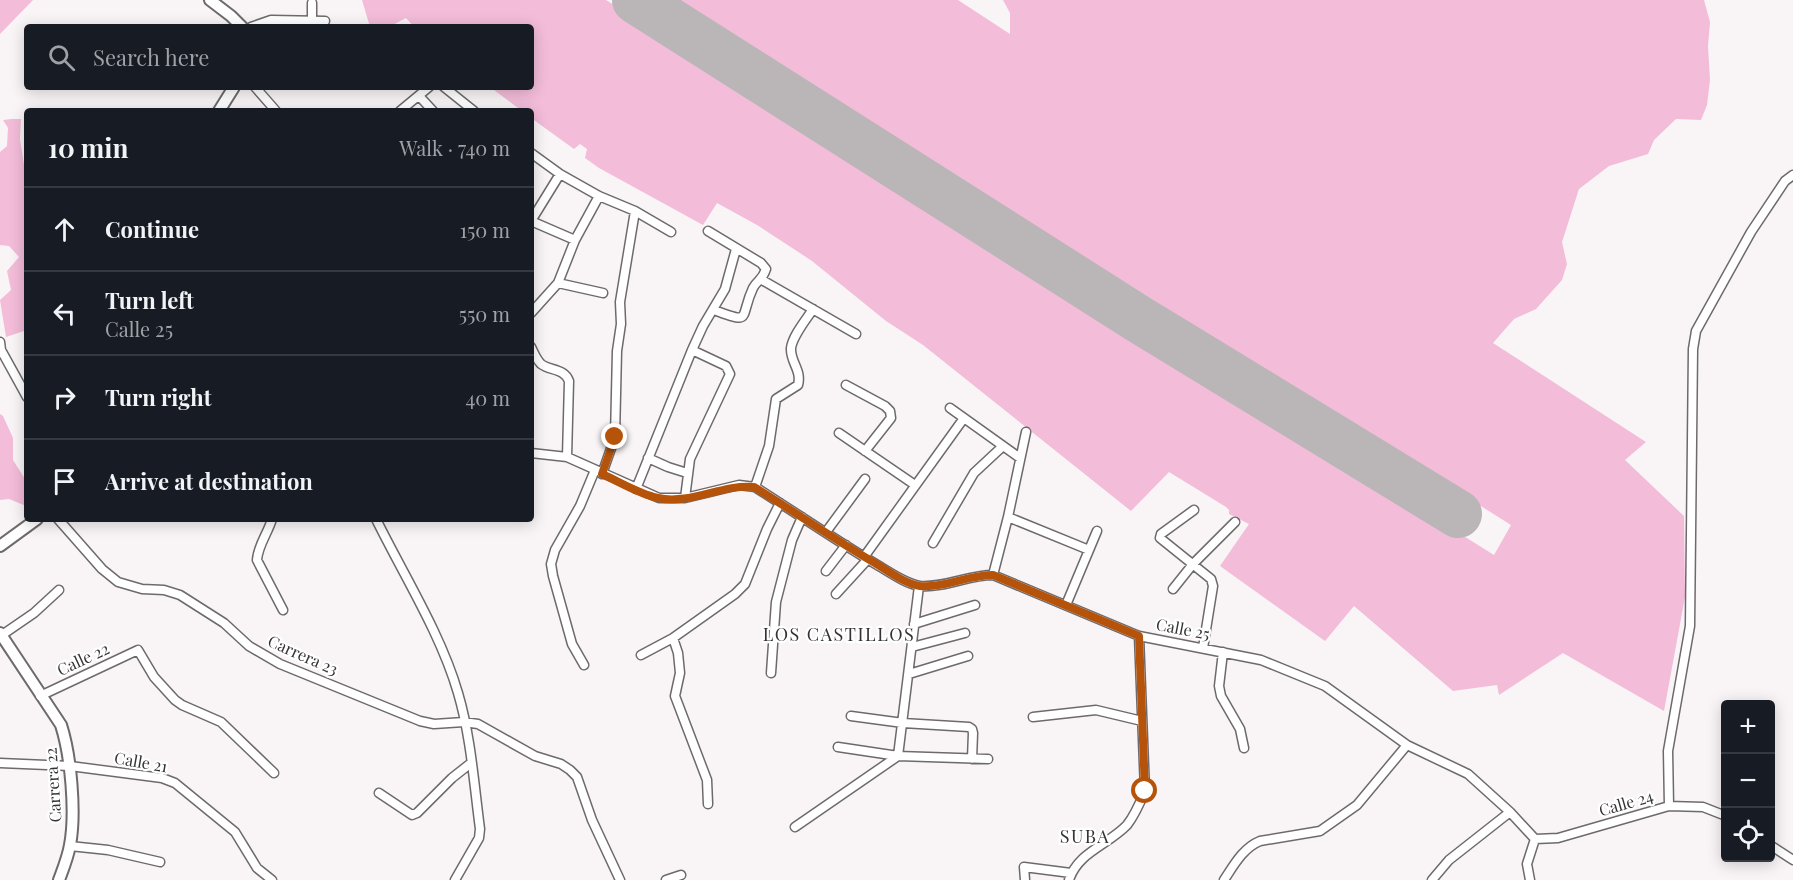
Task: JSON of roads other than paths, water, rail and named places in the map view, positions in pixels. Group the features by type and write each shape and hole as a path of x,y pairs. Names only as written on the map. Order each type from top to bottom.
{"main road":[{"path":"210,0 239,24"},
{"path":"221,108 232,90"},
{"path":"0,546 33,522"},
{"name":"Carrera 22","path":"1,634 61,725 70,766 72,824 70,846 59,880"}],"street":[{"path":"312,3 312,21"},
{"path":"260,24 271,20 325,21"},
{"path":"258,90 273,108"},
{"path":"404,108 426,90"},
{"path":"448,90 470,108"},
{"path":"420,97 430,108"},
{"path":"534,155 560,174 599,196 635,211 671,232"},
{"path":"534,216 560,174"},
{"path":"1669,806 1668,751 1690,626 1692,349 1696,331 1751,232 1785,181 1793,175"},
{"path":"534,310 558,283 575,240 599,196"},
{"path":"584,665 572,644 551,564 555,550 599,472 615,437 617,351 621,324 620,302 635,211"},
{"path":"534,222 575,240"},
{"path":"708,231 764,265 766,269 762,280 754,286 746,314 741,318 714,310"},
{"path":"636,489 692,350 725,289 736,249"},
{"path":"762,280 856,334"},
{"path":"558,283 603,292"},
{"path":"754,487 769,446 776,399 798,385 800,376 791,348 813,309"},
{"path":"0,342 1,350 24,392"},
{"path":"685,498 690,459 730,374 726,366 692,350"},
{"path":"534,353 538,362 567,375 569,381 567,458"},
{"path":"846,385 890,411 891,418 865,451"},
{"path":"950,408 1020,458"},
{"path":"836,594 866,558 964,418"},
{"path":"993,575 1026,432"},
{"path":"839,433 915,486"},
{"path":"933,543 974,473 1003,446"},
{"path":"534,453 567,458 659,498 685,498 739,486 754,487 866,558 919,586 897,756 795,827"},
{"path":"648,458 687,472"},
{"path":"825,532 865,479"},
{"path":"641,656 673,638 735,594 745,584 780,503"},
{"path":"1194,510 1160,536 1160,539 1211,579 1203,648"},
{"path":"771,673 776,602 792,540 802,516"},
{"path":"1008,517 1089,550"},
{"name":"Carrera 23","path":"61,522 102,570 118,582 142,590 164,590 180,595 224,623 249,646 280,664 420,721 434,724 465,722"},
{"path":"271,522 257,551 257,560 282,610"},
{"path":"377,522 436,638 458,693 465,722 480,829 479,838 455,880"},
{"path":"1173,588 1193,564 1235,522"},
{"path":"1066,605 1097,531"},
{"path":"826,571 846,545"},
{"name":"Calle 25","path":"919,586 936,585 978,575 993,575 1139,636 1261,660 1325,686 1407,744 1468,774 1510,812 1535,839"},
{"path":"1,634 34,614 59,590"},
{"path":"914,624 975,605"},
{"path":"912,647 965,633"},
{"path":"1025,880 1024,867 1070,877 1079,860 1126,825 1137,809 1145,791 1139,636"},
{"path":"673,638 678,653 680,673 675,696 707,780 708,804"},
{"name":"Calle 22","path":"40,696 138,650 154,677 175,700 221,722 273,773"},
{"path":"1224,652 1219,686 1221,696 1240,729 1244,748"},
{"path":"909,674 968,656"},
{"path":"1032,717 1096,710 1142,721"},
{"path":"850,716 903,723 969,727 973,733 972,759"},
{"path":"465,722 478,724 535,756 570,770 577,777 592,820 620,880"},
{"path":"1224,880 1252,844 1320,831 1357,805 1407,744"},
{"path":"838,747 897,756 988,759"},
{"name":"Calle 21","path":"0,763 70,766 162,778 174,783 235,832 257,868 272,880"},
{"path":"379,793 412,814 417,813 452,778 471,763"},
{"name":"Calle 24","path":"1535,839 1558,838 1669,806 1702,807 1721,814"},
{"path":"1432,880 1449,860 1510,812"},
{"path":"1530,880 1527,864 1535,839"},
{"path":"70,846 108,850 160,862"},
{"path":"1775,848 1793,860"},
{"path":"666,880 681,875"}],"district":[{"name":"LOS CASTILLOS","path":"839,635"},
{"name":"SUBA","path":"1085,837"}]}
